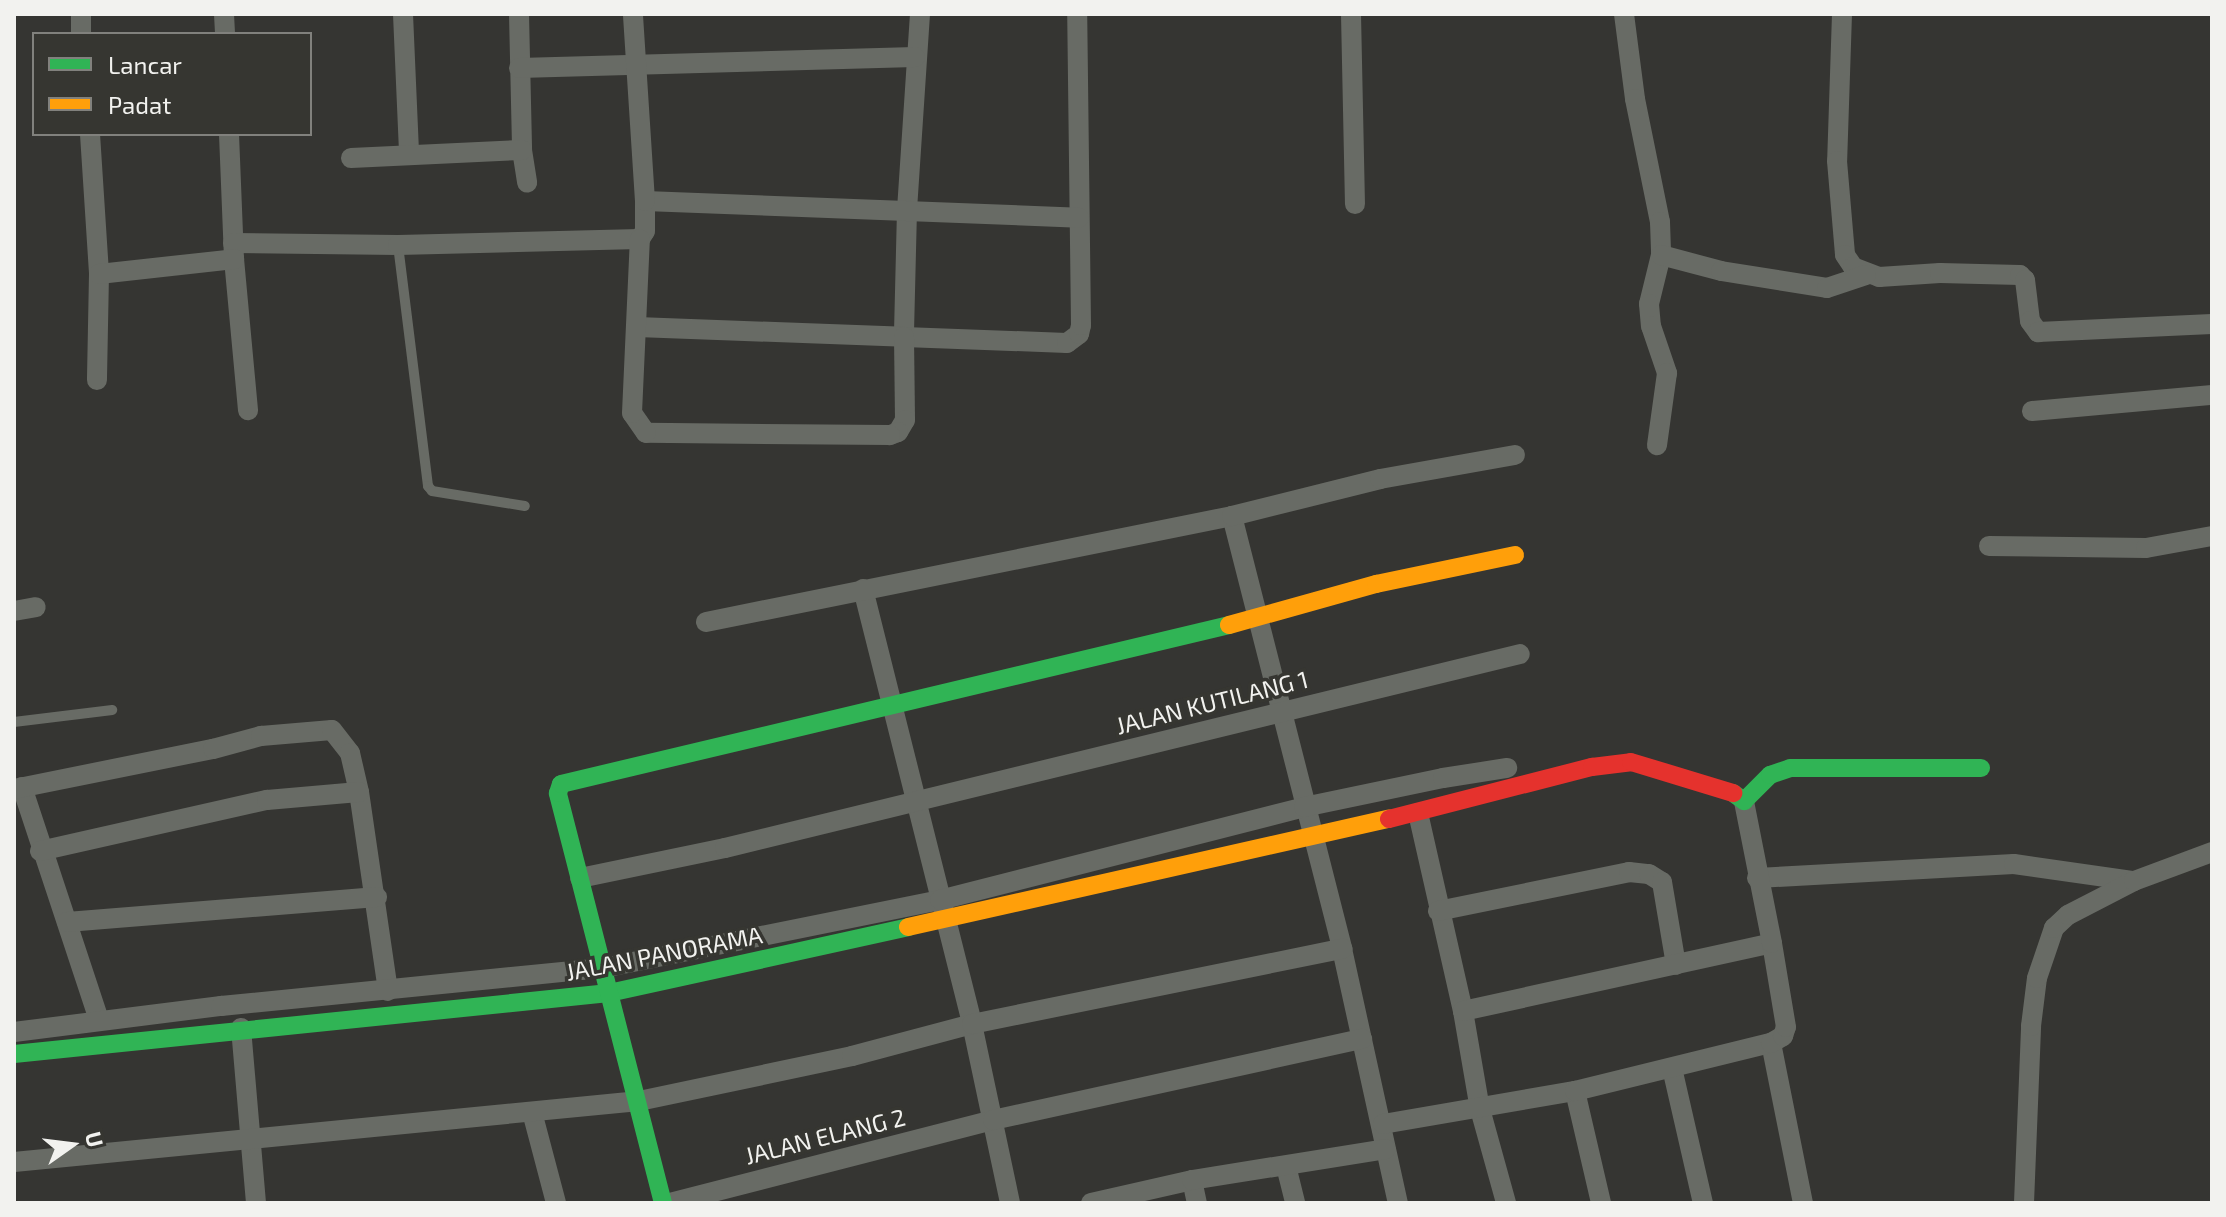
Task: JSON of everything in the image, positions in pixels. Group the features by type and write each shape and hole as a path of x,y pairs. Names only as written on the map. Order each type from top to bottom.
{"street":[{"path":"403,14 409,154"},
{"path":"519,14 522,150 527,183"},
{"path":"633,14 645,231 640,239 632,413 646,433 890,435 898,432 905,420 907,210 920,14"},
{"path":"637,327 1067,343 1074,339 1081,325 1077,14"},
{"path":"1351,14 1355,204"},
{"path":"1624,14 1635,99 1660,222 1661,255 1649,304 1651,326 1667,373 1657,445"},
{"path":"1842,14 1837,161 1845,255 1853,267 1866,275"},
{"path":"519,68 915,57"},
{"path":"90,136 99,274 97,380"},
{"path":"229,136 233,251 248,410"},
{"path":"351,158 522,150"},
{"path":"645,201 1079,218"},
{"path":"99,274 233,251 640,239"},
{"path":"1661,255 1721,271 1827,288 1866,275 2020,275 2025,280 2030,321 2038,332 2212,324"},
{"path":"2032,411 2212,395"},
{"path":"706,622 1232,516 1380,479 1515,455"},
{"path":"1232,516 1342,949 1398,1203"},
{"path":"1989,546 2146,548 2212,536"},
{"path":"663,1203 558,793 561,784 892,702 1260,618 1376,584 1515,555"},
{"path":"863,589 972,1024 1010,1203"},
{"path":"14,611 36,607"},
{"name":"JALAN KUTILANG 1","path":"580,878 725,848 1520,654"},
{"path":"99,1020 18,788 261,736 319,729 332,730 350,753 377,897 388,991"},
{"name":"JALAN PANORAMA","path":"14,1054 241,1028 609,993 942,908 1314,836 1418,813 1592,767 1631,762 1728,789 1744,801"},
{"path":"14,1032 99,1020 603,968 942,908 1304,807 1507,768"},
{"path":"1383,1124 1575,1091 1771,1043 1783,1036 1786,1027 1744,801 1770,775 1790,768 1981,768"},
{"path":"40,851 267,800 359,792"},
{"path":"1418,813 1463,1011 1480,1109 1506,1203"},
{"path":"2024,1203 2031,1026 2044,948 2054,928 2068,915 2134,881 2212,852"},
{"path":"1757,878 2014,864 2134,881"},
{"path":"1438,911 1638,871 1662,882 1676,965"},
{"path":"67,922 377,897"},
{"path":"1463,1011 1772,943"},
{"path":"14,1162 639,1101 852,1056 972,1024 1342,949"},
{"path":"241,1028 256,1203"},
{"name":"JALAN ELANG 2","path":"670,1203 993,1120 1362,1039"},
{"path":"1771,1043 1803,1203"},
{"path":"1672,1068 1703,1203"},
{"path":"1575,1091 1601,1203"},
{"path":"532,1112 556,1203"},
{"path":"1091,1203 1192,1180 1386,1149"},
{"path":"1286,1166 1295,1203"},
{"path":"1192,1180 1197,1203"}],"lane":[{"path":"398,245 428,486 432,491 525,506"},
{"path":"14,722 112,710"}],"traffic: fast":[{"path":"663,1203 558,793 561,784 1229,625"},
{"path":"1733,793 1744,801 1770,775 1790,768 1981,768"},
{"path":"14,1054 609,993 908,927"}],"traffic: slow":[{"path":"1229,625 1376,584 1515,555"},
{"path":"908,927 1389,819"}],"traffic: jam":[{"path":"1389,819 1592,767 1631,762 1733,793"}]}
